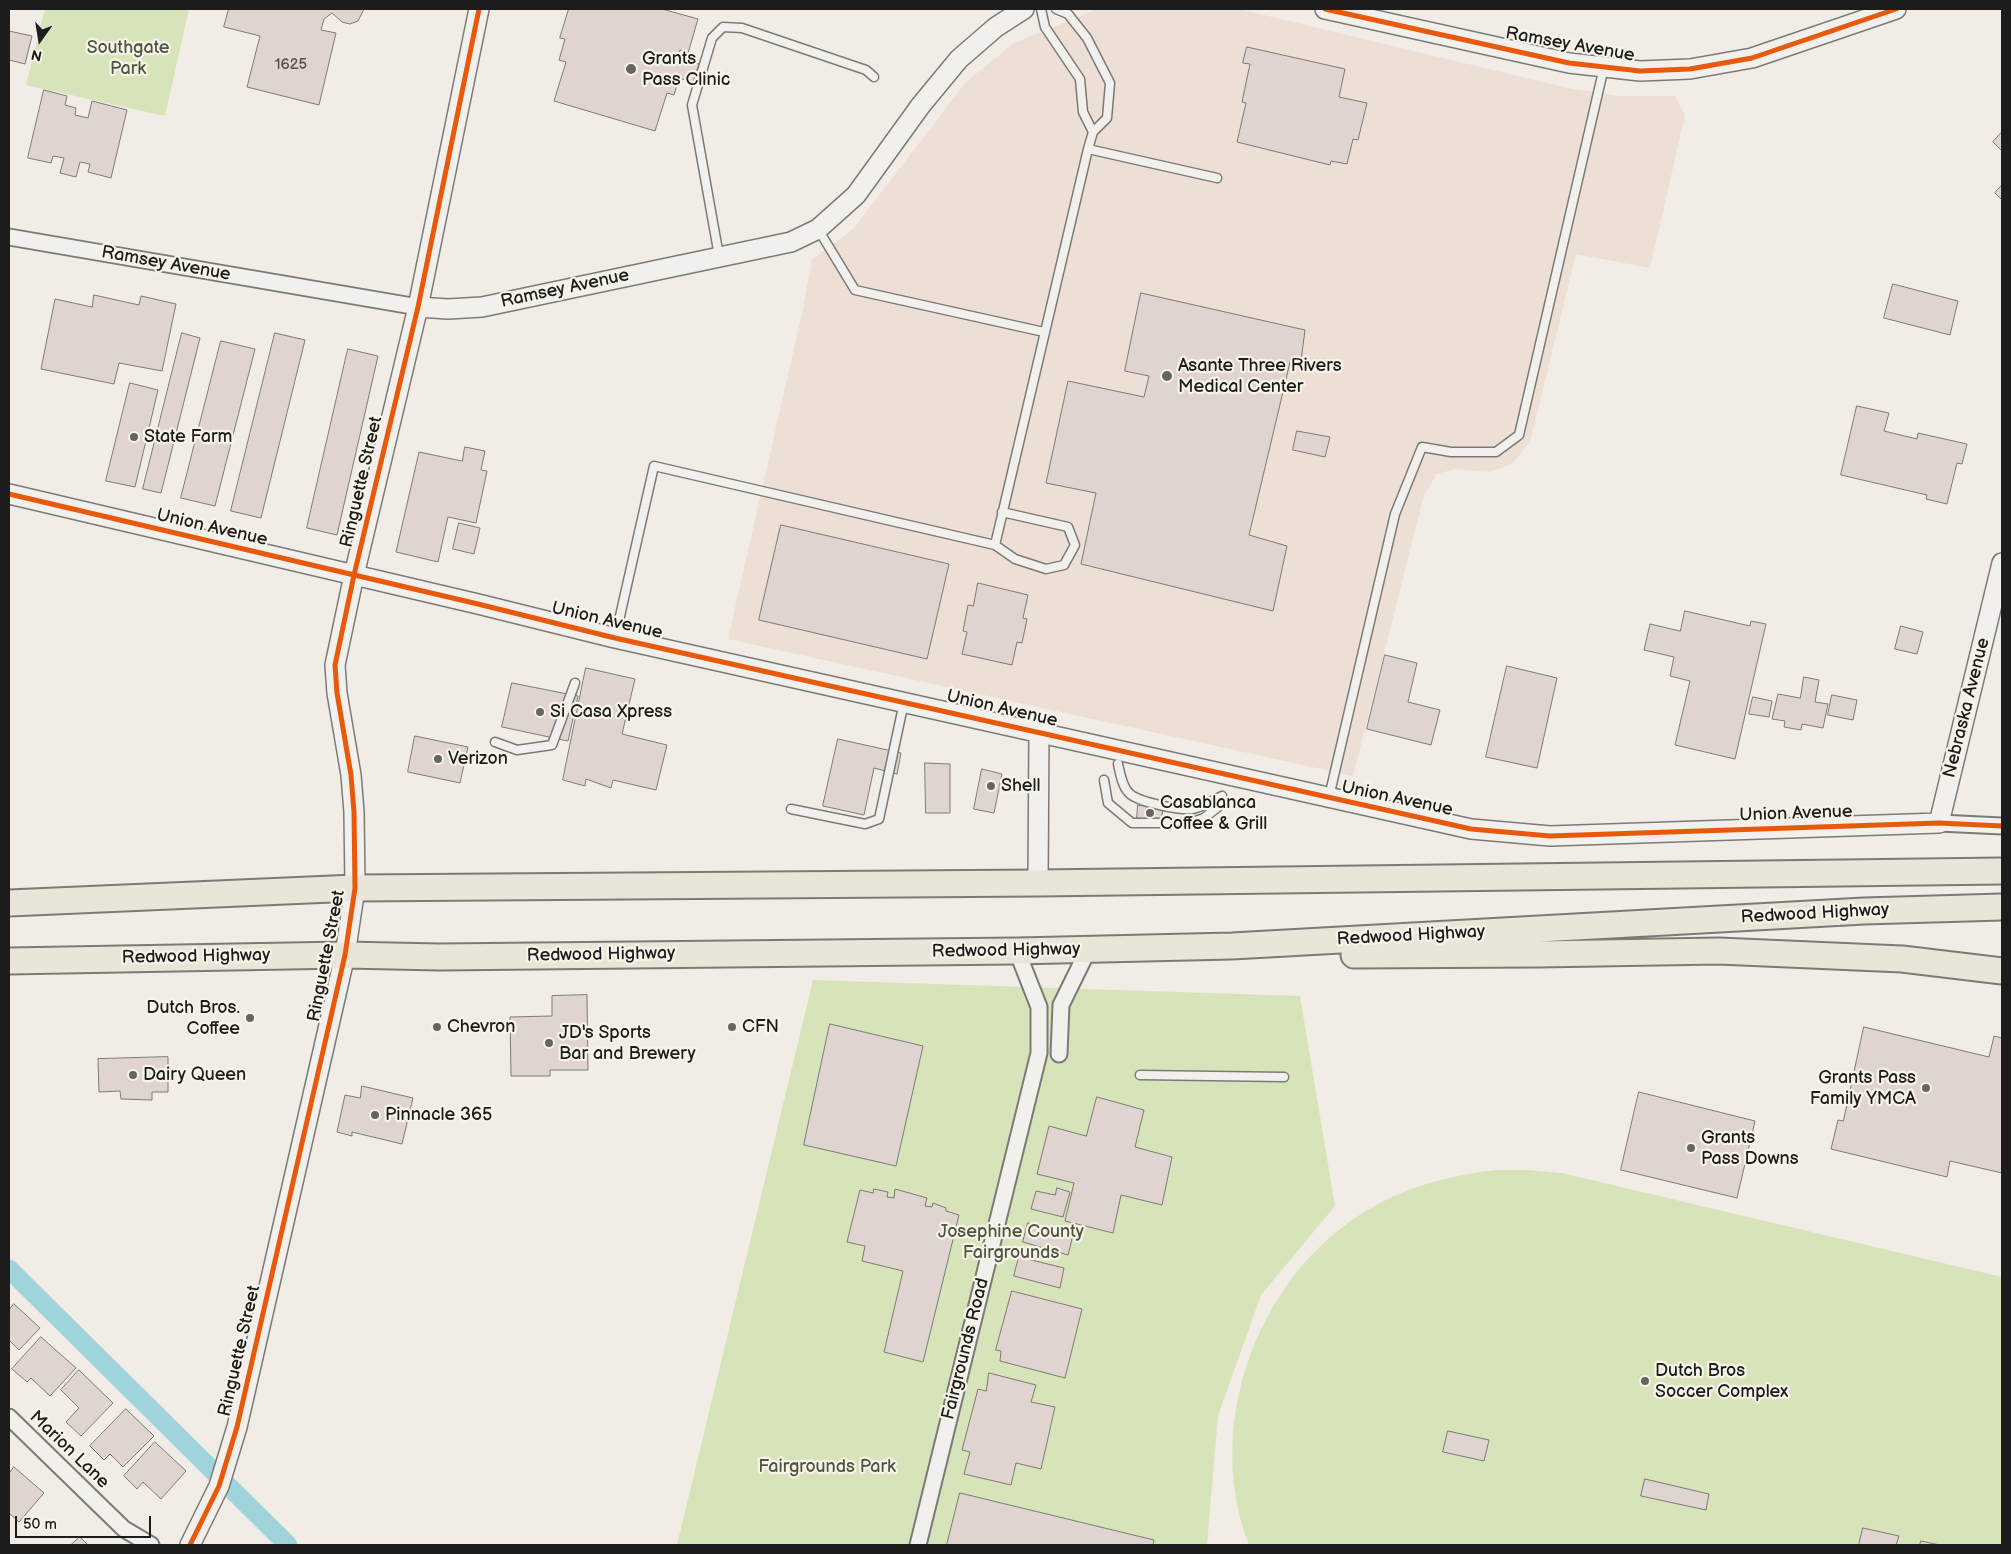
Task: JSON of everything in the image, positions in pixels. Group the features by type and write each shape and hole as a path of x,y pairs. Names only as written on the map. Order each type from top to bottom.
{"highway":[{"path":"9,903 354,888 1038,883 2002,871"},
{"name":"Redwood Highway","path":"9,961 345,955 440,957 1088,950 1232,946 1864,911 2002,907"},
{"path":"1232,946 1324,955 1719,951 1902,959 2002,971"}],"street":[{"name":"Ringuette Street","path":"190,1545 218,1486 237,1427 345,955 354,888 354,812 351,776 337,693 335,665 354,575 418,306 479,9"},
{"name":"Ramsey Avenue","path":"9,237 418,306 448,309 482,308 719,256 792,242 818,229 856,195 921,105 959,59 996,27 1024,9"},
{"name":"Ramsey Avenue","path":"1325,9 1569,63 1640,71 1690,69 1752,58 1896,9"},
{"name":"Union Avenue","path":"9,494 615,638 1039,731 1471,829 1550,836 1939,824 2002,826"},
{"name":"Nebraska Avenue","path":"1939,824 2002,563"},
{"path":"1038,883 1039,731"},
{"path":"1059,1054 1062,1005 1088,950"},
{"name":"Fairgrounds Road","path":"918,1545 1039,1053 1040,1007 1017,951"},
{"name":"Marion Lane","path":"9,1417 124,1529 151,1545"}],"lane":[{"path":"1041,9 1045,27 1080,79 1083,112 1093,132"},
{"path":"995,545 1088,149 1093,132 1107,118 1110,83 1087,38 1068,14 1056,9"},
{"path":"719,256 692,105 712,38 723,27 742,28 866,70 874,77"},
{"path":"1329,798 1395,514 1422,447 1451,452 1496,452 1519,435 1604,67"},
{"path":"1088,149 1217,178"},
{"path":"818,229 854,290 1044,332"},
{"path":"615,638 654,466 995,545 1015,559 1046,569 1064,565 1075,545 1068,527 1002,512"},
{"path":"495,742 517,750 552,745 575,683"},
{"path":"791,809 865,824 879,819 904,702"},
{"path":"1104,780 1108,804 1132,823 1188,823 1204,818 1218,807 1222,796 1191,810 1138,799 1128,793 1118,764"},
{"path":"1140,1075 1284,1077"}],"shaded area":[{"name":"Asante Three Rivers Medical Center","path":"1097,9 1239,9 1572,89 1621,96 1675,96 1685,115 1650,268 1576,254 1530,442 1512,464 1490,472 1455,469 1437,474 1424,495 1353,776 728,639 803,309 812,260 854,228 966,82 1014,43"}],"green space":[{"name":"Southgate Park","path":"45,9 189,9 165,116 26,85"},
{"name":"Josephine County Fairgrounds","path":"813,980 1300,996 1335,1206 1261,1295 1218,1416 1207,1545 677,1545"},
{"name":"Dutch Bros Soccer Complex","path":"1496,1170 1562,1173 2002,1277 2002,1545 1249,1545 1236,1497 1232,1448 1238,1399 1252,1351 1274,1306 1303,1265 1338,1230 1380,1203 1436,1181"}],"building":[{"path":"229,9 364,9 358,21 350,24 342,22 332,13 324,19 321,30 336,33 319,105 247,87 260,36 224,27"},
{"name":"Grants Pass Clinic","path":"569,9 662,9 698,19 688,53 680,50 678,58 699,64 693,82 679,78 674,95 667,93 655,131 554,101 566,62 559,60 565,39 560,38"},
{"path":"9,31 32,36 25,64 9,60"},
{"path":"1247,47 1345,69 1339,97 1367,103 1358,140 1353,139 1347,164 1331,161 1330,165 1237,142 1246,103 1242,102 1250,64 1243,63"},
{"path":"44,90 67,96 65,105 76,108 75,115 88,118 92,101 127,110 111,178 88,172 90,164 80,162 76,177 60,173 64,158 53,156 51,163 28,158"},
{"path":"2002,132 2002,151 1993,142"},
{"path":"2002,185 2002,200 1995,193"},
{"path":"1893,284 1958,301 1950,335 1884,318"},
{"path":"1141,293 1305,330 1301,361 1291,358 1249,535 1287,546 1273,611 1081,564 1096,493 1046,483 1068,381 1144,397 1149,376 1125,371"},
{"path":"94,295 139,305 141,296 176,304 162,371 119,363 114,384 41,369 55,299 92,307"},
{"path":"182,333 200,338 161,493 143,489"},
{"path":"275,333 305,340 261,518 231,511"},
{"path":"221,341 255,349 215,506 181,498"},
{"path":"348,349 378,356 337,535 307,528"},
{"path":"130,383 158,390 135,487 106,481"},
{"path":"1857,406 1889,413 1884,431 1917,439 1918,433 1967,444 1962,464 1957,463 1947,504 1926,499 1927,495 1841,475"},
{"path":"1297,431 1330,437 1325,457 1293,450"},
{"path":"465,447 485,451 481,470 487,471 476,523 448,517 438,562 396,552 419,452 462,461"},
{"path":"459,523 480,528 474,554 453,549"},
{"path":"781,525 949,564 927,659 759,620"},
{"path":"978,583 1028,595 1023,618 1027,619 1022,643 1017,642 1012,665 962,654 967,632 963,631 968,605 973,606"},
{"path":"1685,611 1750,626 1751,621 1766,624 1735,759 1675,745 1690,681 1670,676 1674,657 1644,650 1650,624 1680,631"},
{"path":"1901,626 1923,632 1917,654 1895,649"},
{"path":"1385,655 1417,663 1408,702 1440,710 1431,745 1367,729"},
{"path":"1507,666 1557,678 1537,768 1486,757"},
{"path":"586,668 635,679 622,734 667,745 656,790 613,780 611,788 586,779 585,786 563,780"},
{"path":"1804,677 1819,680 1815,702 1828,704 1823,728 1802,724 1801,730 1784,727 1785,721 1772,719 1778,694 1800,698"},
{"name":"Si Casa Xpress","path":"512,683 578,696 568,741 502,727"},
{"path":"1832,695 1857,700 1853,720 1828,715"},
{"path":"1753,697 1772,701 1769,717 1749,714"},
{"name":"Verizon","path":"415,736 468,747 460,783 408,772"},
{"path":"838,739 901,753 897,774 874,768 864,815 823,806"},
{"path":"925,763 950,764 950,813 926,813"},
{"path":"982,769 1002,774 994,813 974,809"},
{"name":"Casablanca Coffee & Grill","path":"1138,805 1163,809 1161,821 1137,818"},
{"name":"JD's Sports Bar and Brewery","path":"587,995 588,1070 550,1070 550,1076 511,1076 510,1017 552,1016 552,996"},
{"path":"830,1024 923,1046 896,1166 804,1145"},
{"name":"Grants Pass Family YMCA","path":"1864,1027 1989,1057 1994,1036 2002,1038 2002,1173 1950,1161 1947,1177 1831,1149 1838,1120 1843,1121"},
{"name":"Dairy Queen","path":"168,1057 168,1092 152,1092 152,1100 121,1099 120,1091 99,1092 98,1059"},
{"name":"Pinnacle 365","path":"362,1086 413,1098 402,1144 352,1132 352,1136 337,1132 345,1095 360,1098"},
{"path":"1639,1092 1755,1121 1737,1198 1621,1170"},
{"path":"1097,1097 1144,1110 1135,1147 1172,1157 1162,1205 1121,1195 1113,1233 1065,1221 1074,1183 1037,1174 1049,1126 1086,1136"},
{"path":"1057,1188 1070,1192 1063,1217 1031,1209 1036,1191 1055,1195"},
{"path":"874,1189 888,1192 887,1197 894,1198 895,1189 927,1198 925,1206 932,1207 933,1203 946,1208 946,1211 959,1215 923,1362 884,1352 903,1271 862,1261 865,1246 847,1242 860,1190 873,1193"},
{"path":"1028,1223 1073,1235 1068,1255 1023,1242"},
{"path":"1019,1257 1064,1268 1060,1288 1014,1276"},
{"path":"1012,1291 1082,1309 1065,1378 1000,1361 1001,1351 996,1350"},
{"path":"14,1304 40,1328 19,1350 10,1341 9,1343 9,1310"},
{"path":"41,1337 76,1368 50,1396 31,1378 27,1382 12,1369"},
{"path":"79,1370 113,1403 81,1436 66,1422 79,1408 61,1390"},
{"path":"989,1373 1036,1385 1031,1402 1055,1407 1041,1469 1016,1463 1011,1485 964,1474 970,1452 962,1450 978,1389 986,1391"},
{"path":"126,1409 154,1436 123,1467 110,1454 104,1460 90,1446"},
{"path":"1448,1431 1489,1440 1484,1461 1443,1452"},
{"path":"155,1442 186,1471 161,1499 143,1482 137,1489 124,1476"},
{"path":"14,1467 44,1493 19,1522 9,1513 9,1474"},
{"path":"1645,1479 1709,1494 1706,1510 1641,1496"},
{"path":"960,1493 1154,1540 1153,1545 947,1545"},
{"path":"1863,1528 1899,1536 1896,1545 1859,1545"},
{"path":"80,1537 88,1545 71,1545"},
{"path":"1921,1541 1940,1545 1920,1545"}],"waterway":[{"path":"9,1269 288,1545"}],"cycle path":[{"path":"190,1545 219,1486 237,1427 345,955 355,888 354,812 351,775 337,693 335,665 354,575 418,307 479,9"},
{"path":"1325,9 1569,63 1640,71 1690,69 1752,58 1896,9"},
{"path":"9,494 615,638 1471,829 1550,836 1939,823 2002,826"}],"place":[{"name":"Grants Pass Clinic","path":"631,69"},
{"name":"Asante Three Rivers Medical Center","path":"1167,376"},
{"name":"State Farm","path":"134,437"},
{"name":"Si Casa Xpress","path":"540,712"},
{"name":"Verizon","path":"438,759"},
{"name":"Shell","path":"991,786"},
{"name":"Casablanca Coffee & Grill","path":"1150,813"},
{"name":"Dutch Bros. Coffee","path":"250,1018"},
{"name":"Chevron","path":"437,1027"},
{"name":"CFN","path":"732,1027"},
{"name":"JD's Sports Bar and Brewery","path":"549,1043"},
{"name":"Dairy Queen","path":"133,1075"},
{"name":"Grants Pass Family YMCA","path":"1926,1088"},
{"name":"Pinnacle 365","path":"375,1115"},
{"name":"Grants Pass Downs","path":"1691,1148"},
{"name":"Dutch Bros Soccer Complex","path":"1645,1381"}],"park label":[{"name":"Fairgrounds Park","path":"827,1467"}]}
